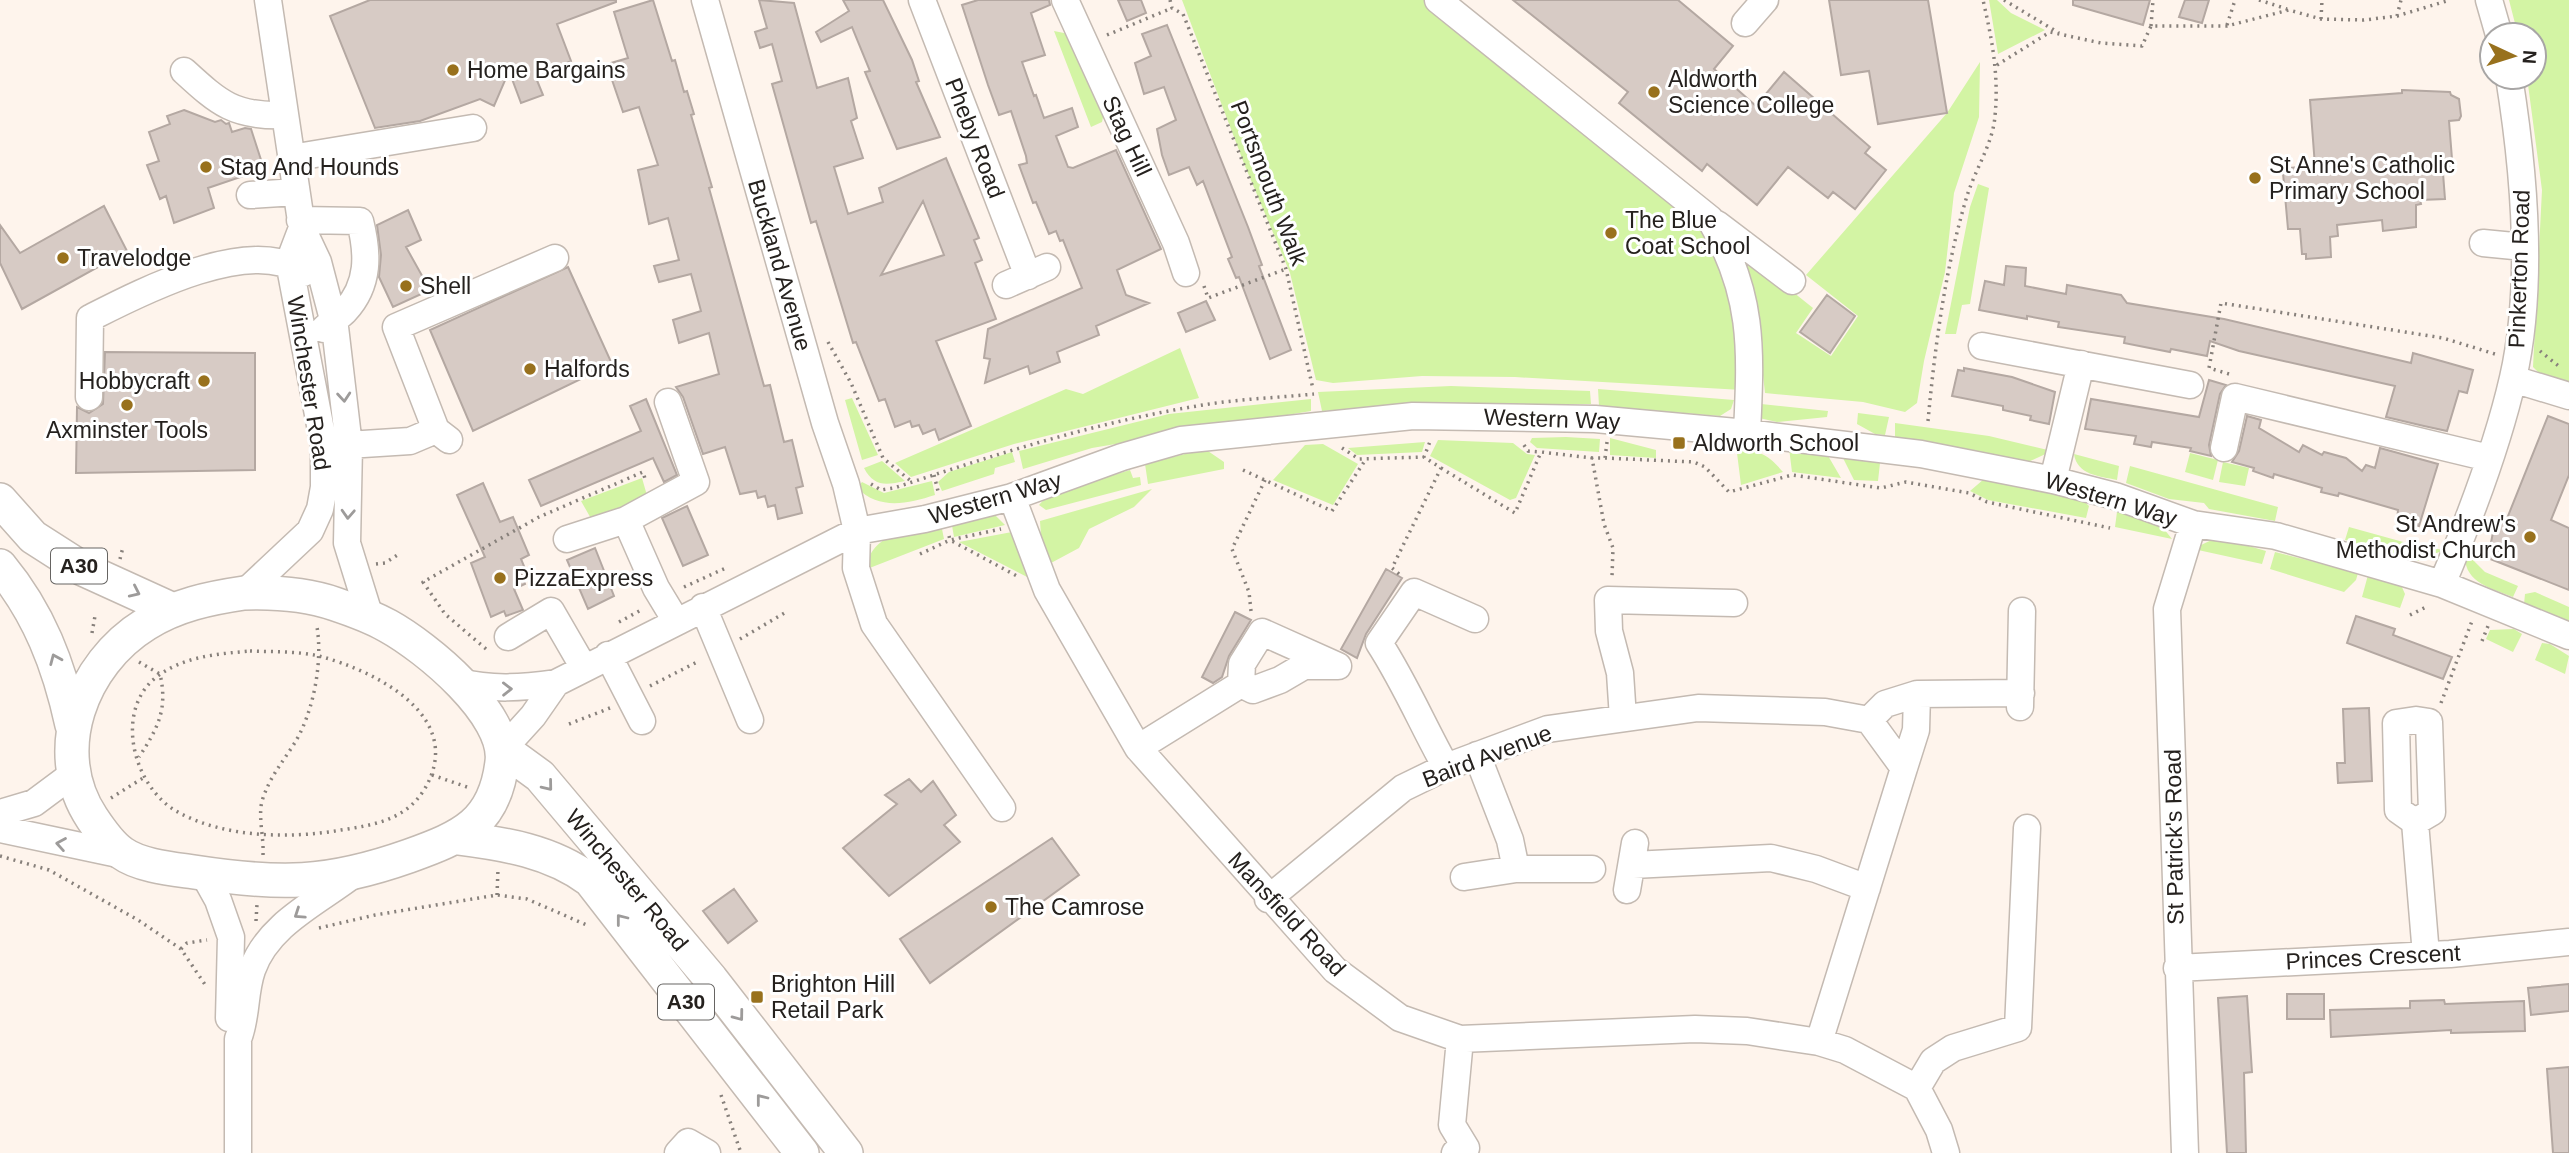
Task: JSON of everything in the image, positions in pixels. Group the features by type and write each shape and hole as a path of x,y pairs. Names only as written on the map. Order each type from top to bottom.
{"main road":[{"name":"A30","path":"0,500 33,537 83,569 173,610"},
{"name":"A30","path":"0,566 36,614 61,675 72,725 73,774 81,802 101,831 123,855 203,873 284,883 355,874 458,838 485,814 494,797 503,749 500,737 487,715 458,682 403,636 370,617 323,600 244,593 173,610 144,625 117,649 91,685 72,725"},
{"name":"Winchester Road","path":"503,749 540,776 710,979 846,1153"},
{"name":"Winchester Road","path":"458,838 543,854 560,860 590,880 802,1153"}],"street":[{"name":"Winchester Road","path":"268,0 301,224 318,262 333,320 336,446 347,543 352,567 370,617"},
{"name":"Buckland Avenue","path":"705,0 857,531 856,568 874,624 1002,808"},
{"name":"Pheby Road","path":"922,0 1027,276"},
{"name":"Stag Hill","path":"1065,0 1160,208 1186,273"},
{"path":"1438,0 1791,281"},
{"path":"1745,23 1765,0"},
{"path":"2489,0 2495,21"},
{"path":"184,71 227,107 262,116 285,115"},
{"name":"Pinkerton Road","path":"2442,584 2489,458 2507,368 2524,247 2523,191 2510,91"},
{"path":"291,158 473,128"},
{"path":"250,195 296,192"},
{"path":"1710,219 1736,270 1746,304 1749,344 1747,433"},
{"path":"301,224 360,220 368,253 362,288 345,312 333,320 306,348"},
{"name":"Winchester Road","path":"244,593 310,531 320,509 336,446 306,348 289,262 301,224"},
{"path":"2483,243 2524,247"},
{"path":"336,446 410,441 443,435 396,327 555,258"},
{"path":"89,397 90,318 172,278 217,265 289,262 326,290"},
{"path":"1982,346 2190,385"},
{"path":"2053,480 2081,364"},
{"path":"2507,368 2569,396"},
{"path":"2224,447 2235,397 2489,458"},
{"path":"567,538 626,520 696,482 668,402"},
{"name":"Western Way","path":"458,682 485,689 556,683 857,531 925,519 1012,497 1122,457 1181,440 1413,416 1595,419 1747,433 1921,454 2053,480 2115,496 2193,524 2276,536 2442,584 2569,636"},
{"name":"Mansfield Road","path":"1012,497 1020,524 1049,594 1138,748 1335,971 1400,1018 1460,1039 1695,1029 1747,1031 1819,1042 1845,1050 1917,1088"},
{"path":"626,520 656,588 676,621"},
{"name":"St Patrick's Road","path":"2185,1153 2176,968 2167,609 2193,524"},
{"path":"1446,767 1422,724 1406,686 1379,643 1414,592 1475,619"},
{"path":"1623,718 1620,673 1609,631 1608,600 1734,603"},
{"path":"703,607 750,720"},
{"path":"501,646 551,611 584,668"},
{"path":"1905,768 1870,720 1885,704 1917,694 2021,700 2022,611"},
{"path":"1262,632 1338,666 1304,666 1280,680 1253,690 1241,684 1242,664 1262,632"},
{"path":"608,655 642,721"},
{"name":"Western Way","path":"503,749 533,716 556,683"},
{"path":"1138,748 1241,684"},
{"path":"1819,1042 1916,730 1917,694"},
{"name":"Baird Avenue","path":"1268,898 1403,788 1446,767 1548,729 1698,708 1825,712 1870,720"},
{"path":"2416,720 2429,722 2432,812 2415,822 2398,810 2396,723 2416,720"},
{"path":"1477,755 1510,840 1516,869"},
{"path":"0,813 34,803 73,774"},
{"path":"2415,822 2426,955"},
{"path":"1946,1153 1939,1130 1917,1088 1933,1061 1953,1048 2018,1028 2027,828"},
{"path":"0,829 123,855"},
{"path":"1632,866 1771,858 1816,869 1867,888"},
{"path":"1464,877 1516,869 1592,869"},
{"path":"203,873 218,900 231,937 229,1013 230,1025 237,1039"},
{"path":"238,1153 237,1039 243,1026 251,971 268,937 355,874"},
{"name":"Princes Crescent","path":"2176,968 2426,955 2569,943"},
{"path":"1455,1153 1466,1148 1452,1125 1460,1039"},
{"path":"678,1153 688,1142 707,1153"}],"path":[{"name":"Portsmouth Walk","path":"912,482 1053,437 1154,413 1313,392 1286,269 1183,14 1172,8 1170,0"},
{"path":"1928,421 1934,361 1949,269 1967,196 1995,119 1997,65 1983,0"},
{"path":"2004,0 2063,35"},
{"path":"1997,65 2050,32 2142,46 2151,26 2153,0"},
{"path":"2227,26 2235,0"},
{"path":"2259,0 2321,19 2398,16 2450,0"},
{"path":"2321,19 2322,0"},
{"path":"2398,16 2401,0"},
{"path":"1084,43 1172,8"},
{"path":"2151,26 2227,26 2289,10"},
{"path":"1186,273 1197,269 1208,298 1286,269"},
{"path":"2235,397 2227,395 2231,374 2208,368 2221,303 2443,338 2507,368"},
{"path":"827,340 851,383 883,458 912,482"},
{"path":"2532,344 2569,372"},
{"path":"1605,458 1608,433"},
{"path":"1424,457 1431,437"},
{"path":"1336,444 1359,459 1424,457 1515,513 1541,452"},
{"path":"1524,445 1528,451 1592,458 1694,462 1705,467 1728,492 1792,475 1881,488 1906,482 1969,493 1987,502 2110,527"},
{"path":"1592,458 1604,524 1613,548 1608,600"},
{"path":"1243,470 1332,511 1366,459"},
{"path":"1414,592 1392,568 1441,468"},
{"path":"501,646 445,614 423,582 539,517 643,472 654,504"},
{"path":"865,480 881,490 912,482"},
{"path":"1262,632 1252,620 1249,592 1232,549 1265,480"},
{"path":"920,554 950,540 1020,524"},
{"path":"950,540 1049,594"},
{"path":"386,563 398,554"},
{"path":"679,589 738,563"},
{"path":"730,646 788,611"},
{"path":"92,633 95,616"},
{"path":"2429,722 2440,708 2473,619"},
{"path":"2482,641 2489,624"},
{"path":"262,861 264,835 261,804 281,759 293,746 306,719 318,656 318,634"},
{"path":"250,651 318,656 372,674 412,704 425,718 435,741 432,775 422,793 405,811 390,820 328,832 264,835 200,821 176,811 159,798 144,778 138,759 133,717 146,690 160,674 196,657 250,651"},
{"path":"131,657 160,674 165,695 162,713 138,759"},
{"path":"647,687 702,660"},
{"path":"569,724 620,703"},
{"path":"432,775 456,783"},
{"path":"125,790 144,778"},
{"path":"0,856 38,865 91,891 181,949 198,971 208,991"},
{"path":"497,895 498,872"},
{"path":"312,931 363,918 497,895 527,899 588,925"},
{"path":"181,949 187,943 208,940"},
{"path":"719,1088 741,1153"}],"green space":[{"path":"1182,0 1424,0 1691,209 1730,274 1742,390 1515,377 1422,376 1333,383 1316,380 1290,273 1245,166"},
{"path":"1989,0 1997,0 2011,13 2045,30 1998,54"},
{"path":"2509,0 2569,0 2569,387 2541,375 2533,367 2542,190 2529,91 2548,91 2548,21 2514,21"},
{"path":"1054,31 1069,34 1104,113 1102,122 1091,127"},
{"path":"1980,62 1979,117 1954,193 1945,272 1917,403 1905,412 1863,402 1765,393 1759,339 1727,239 1813,308 1796,333 1831,356 1858,316 1806,275 1947,113"},
{"path":"1978,184 1989,188 1970,304 1962,305 1956,334 1945,334 1970,207"},
{"path":"1180,348 1199,398 1014,444 911,477 895,463 1066,389 1083,394"},
{"path":"1451,386 1590,391 1591,404 1430,404 1322,411 1318,392"},
{"path":"1598,389 1734,400 1731,409 1720,416 1599,406"},
{"path":"852,398 878,455 862,460 845,400"},
{"path":"1311,399 1311,411 1092,448 1023,469 1019,451 1169,414"},
{"path":"1752,403 1828,411 1827,417 1777,422 1759,418"},
{"path":"1858,413 1889,417 1885,435 1875,434 1857,424"},
{"path":"1895,423 1989,436 2052,451 2026,463 1895,438"},
{"path":"1532,438 1600,439 1599,452 1537,448 1530,442"},
{"path":"1610,438 1656,450 1656,458 1610,455"},
{"path":"1438,440 1513,443 1527,454 1535,455 1516,498 1510,500 1430,456"},
{"path":"1425,442 1422,452 1357,455 1348,448"},
{"path":"1323,444 1358,464 1333,505 1273,480 1305,445"},
{"path":"1789,448 1827,454 1841,478 1792,472"},
{"path":"1205,449 1224,462 1224,469 1148,484 1145,464"},
{"path":"1742,451 1766,456 1783,472 1741,485 1737,453"},
{"path":"1012,452 1015,462 995,468 994,474 942,491 938,482 949,472"},
{"path":"2190,453 2218,460 2213,480 2185,472"},
{"path":"2074,454 2119,466 2117,480 2096,476 2084,470 2079,466"},
{"path":"1842,456 1877,460 1880,463 1878,481 1854,480"},
{"path":"882,461 905,481 886,484 872,479 864,468"},
{"path":"2223,462 2249,468 2245,486 2219,482"},
{"path":"2130,466 2278,507 2275,521 2209,509 2204,503 2169,499 2126,483"},
{"path":"1130,470 1133,478 1140,477 1141,485 1046,510 1039,505 1048,495"},
{"path":"642,478 648,499 593,522 581,501"},
{"path":"1984,479 2084,501 2089,506 2086,518 1988,500 1970,491"},
{"path":"932,481 935,495 904,503 875,500 857,488 862,482 884,493"},
{"path":"1152,489 1134,507 1089,529 1079,548 1051,563 1041,536 1040,521"},
{"path":"2117,512 2160,524 2172,539 2115,527"},
{"path":"994,514 1005,525 954,537 951,520"},
{"path":"940,519 944,539 867,569 869,557 884,540 906,529"},
{"path":"2349,527 2414,545 2444,550 2417,561 2345,540"},
{"path":"1012,532 1029,578 959,542"},
{"path":"2218,537 2266,551 2262,564 2198,550 2201,545"},
{"path":"2275,552 2358,573 2356,580 2344,592 2270,569"},
{"path":"2465,557 2470,557 2485,572 2518,586 2513,597 2489,588 2475,579 2466,566"},
{"path":"2368,575 2401,585 2405,594 2400,608 2362,597"},
{"path":"2535,592 2569,607 2569,623 2524,604 2525,594"},
{"path":"2514,629 2522,634 2513,652 2486,639 2490,630"},
{"path":"2542,643 2550,644 2569,656 2565,674 2535,660"}],"building":[{"name":"Home Bargains","path":"370,0 616,2 557,24 571,61 536,78 543,95 521,103 509,71 494,106 480,99 420,121 375,128 330,16"},
{"path":"653,0 672,61 675,60 684,92 687,91 694,114 691,115 712,187 709,188 764,386 770,385 784,442 792,440 803,486 796,488 802,513 778,519 775,505 768,507 765,496 758,498 756,491 740,494 725,447 703,454 683,397 676,387 719,374 709,333 679,343 673,320 701,311 691,274 659,282 654,266 679,260 668,218 649,224 638,170 658,165 639,107 623,112 610,74 614,72 611,63 628,58 614,12"},
{"path":"759,0 794,3 817,88 848,78 857,118 851,121 863,158 834,167 848,214 883,202 879,188 946,158 979,238 974,240 982,260 975,263 996,319 936,341 971,426 939,440 935,429 923,434 919,425 912,427 910,421 895,427 885,399 879,401 856,342 853,343 816,221 811,223 772,84 782,81 772,44 760,48 755,32 767,28","holes":["923,201 944,255 881,275"]},
{"path":"843,0 883,0 912,60 919,81 916,82 940,137 897,149 865,72 870,71 852,27 821,42 816,32 849,11"},
{"path":"978,0 1049,0 1050,5 1031,13 1045,55 1022,62 1034,96 1036,95 1044,118 1072,108 1078,127 1056,136 1068,167 1073,168 1116,150 1161,249 1117,270 1126,295 1149,303 1096,326 1099,335 1057,352 1060,362 1030,374 1028,366 985,383 990,359 984,358 988,329 1082,288 1063,240 1060,241 1056,231 1049,234 1036,202 1033,203 1019,165 1027,163 1026,156 1011,111 999,115 988,85 962,5"},
{"path":"1118,0 1141,0 1146,13 1127,21"},
{"path":"1513,0 1678,0 1733,46 1714,69 1756,106 1784,72 1870,147 1865,153 1886,170 1855,209 1833,192 1828,198 1788,167 1757,205 1707,164 1702,171 1619,103 1628,92"},
{"path":"1829,0 1928,0 1947,113 1878,124 1869,71 1841,75"},
{"path":"2073,0 2150,0 2143,25 2073,5"},
{"path":"2185,0 2209,0 2202,23 2179,17"},
{"path":"1167,25 1248,227 1262,265 1259,266 1291,350 1270,359 1239,277 1236,278 1228,259 1232,257 1203,181 1197,185 1189,167 1169,175 1162,155 1157,129 1176,120 1164,87 1144,94 1135,63 1151,56 1142,34"},
{"path":"2402,90 2450,92 2459,99 2461,116 2459,120 2449,121 2452,159 2451,172 2443,173 2445,199 2420,200 2421,204 2416,205 2416,227 2383,231 2382,220 2337,225 2338,236 2330,237 2331,257 2306,259 2306,254 2302,254 2300,229 2288,229 2283,173 2288,172 2289,168 2315,166 2310,100 2402,93"},
{"name":"Stag And Hounds","path":"184,110 215,122 221,120 229,123 232,132 251,129 264,169 208,188 214,208 174,223 166,196 160,199 147,165 159,161 149,132 170,124 167,116"},
{"path":"104,206 127,251 22,309 0,263 0,225 20,253"},
{"path":"408,210 421,240 406,247 430,290 393,307 379,277 381,255 377,225"},
{"path":"2006,266 2026,268 2025,286 2066,294 2067,285 2121,295 2127,303 2224,319 2411,363 2413,353 2473,370 2467,393 2459,391 2447,431 2424,426 2386,417 2395,386 2239,351 2210,341 2207,356 2171,349 2170,352 2124,343 2125,337 2058,327 2059,322 1979,310 1985,281 2004,285"},
{"path":"568,267 612,364 473,431 430,330"},
{"path":"1827,295 1855,316 1830,353 1800,332"},
{"path":"1206,301 1215,320 1186,332 1178,313"},
{"path":"105,352 255,353 255,470 76,473 77,407 89,413 103,404"},
{"path":"1964,368 2012,377 2055,392 2049,424 2030,420 2031,416 2003,410 2003,406 1952,396 1958,370 1964,371"},
{"path":"2209,380 2226,385 2220,394 2209,445 2211,456 2190,451 2191,448 2152,442 2151,447 2134,444 2136,436 2085,429 2091,399 2199,417"},
{"path":"646,399 677,475 664,482 653,458 541,506 529,480 641,431 630,406"},
{"path":"2247,416 2261,420 2259,428 2299,452 2303,445 2322,455 2324,452 2346,458 2362,471 2366,465 2375,468 2380,448 2438,464 2419,526 2397,521 2398,510 2339,493 2338,496 2321,492 2322,488 2274,474 2273,478 2253,471 2254,468 2232,462 2239,451"},
{"path":"2548,416 2569,424 2569,475 2551,520 2569,528 2569,590 2488,558 2494,527 2500,527 2503,519 2506,521"},
{"path":"483,483 500,522 513,517 529,555 521,559 526,571 521,572 525,584 514,589 523,610 506,616 504,611 491,617 471,563 485,557 457,495"},
{"path":"687,506 708,555 683,566 662,518"},
{"path":"595,548 614,596 588,609 567,560"},
{"path":"1386,569 1402,578 1366,634 1357,658 1341,649"},
{"path":"1235,612 1251,620 1229,656 1222,677 1213,683 1202,677"},
{"path":"2356,616 2395,629 2393,635 2452,657 2443,679 2347,643"},
{"path":"2369,708 2372,781 2338,783 2337,763 2345,763 2343,709"},
{"path":"909,779 921,792 933,781 956,815 944,825 960,842 889,896 843,848 897,804 885,795"},
{"name":"The Camrose","path":"1052,838 1079,875 930,983 900,939"},
{"path":"734,889 757,921 728,943 703,911"},
{"path":"2569,984 2569,1011 2531,1015 2528,988"},
{"path":"2287,994 2324,994 2324,1019 2287,1019"},
{"path":"2247,996 2252,1072 2244,1073 2246,1153 2227,1153 2218,998"},
{"path":"2444,1000 2445,1004 2524,1001 2525,1031 2451,1033 2451,1030 2331,1037 2330,1010 2410,1008 2410,1001"},
{"path":"2569,1067 2569,1153 2553,1153 2547,1069"}],"place":[{"name":"Home Bargains","path":"453,70"},
{"name":"Aldworth Science College","path":"1654,92"},
{"name":"Stag And Hounds","path":"206,167"},
{"name":"St Anne's Catholic Primary School","path":"2255,178"},
{"name":"The Blue Coat School","path":"1611,233"},
{"name":"Travelodge","path":"63,258"},
{"name":"Shell","path":"406,286"},
{"name":"Halfords","path":"530,369"},
{"name":"Hobbycraft","path":"204,381"},
{"name":"Axminster Tools","path":"127,405"},
{"name":"Aldworth School","path":"1679,443"},
{"name":"St Andrew's Methodist Church","path":"2530,537"},
{"name":"PizzaExpress","path":"500,578"},
{"name":"The Camrose","path":"991,907"},
{"name":"Brighton Hill Retail Park","path":"757,997"}]}
